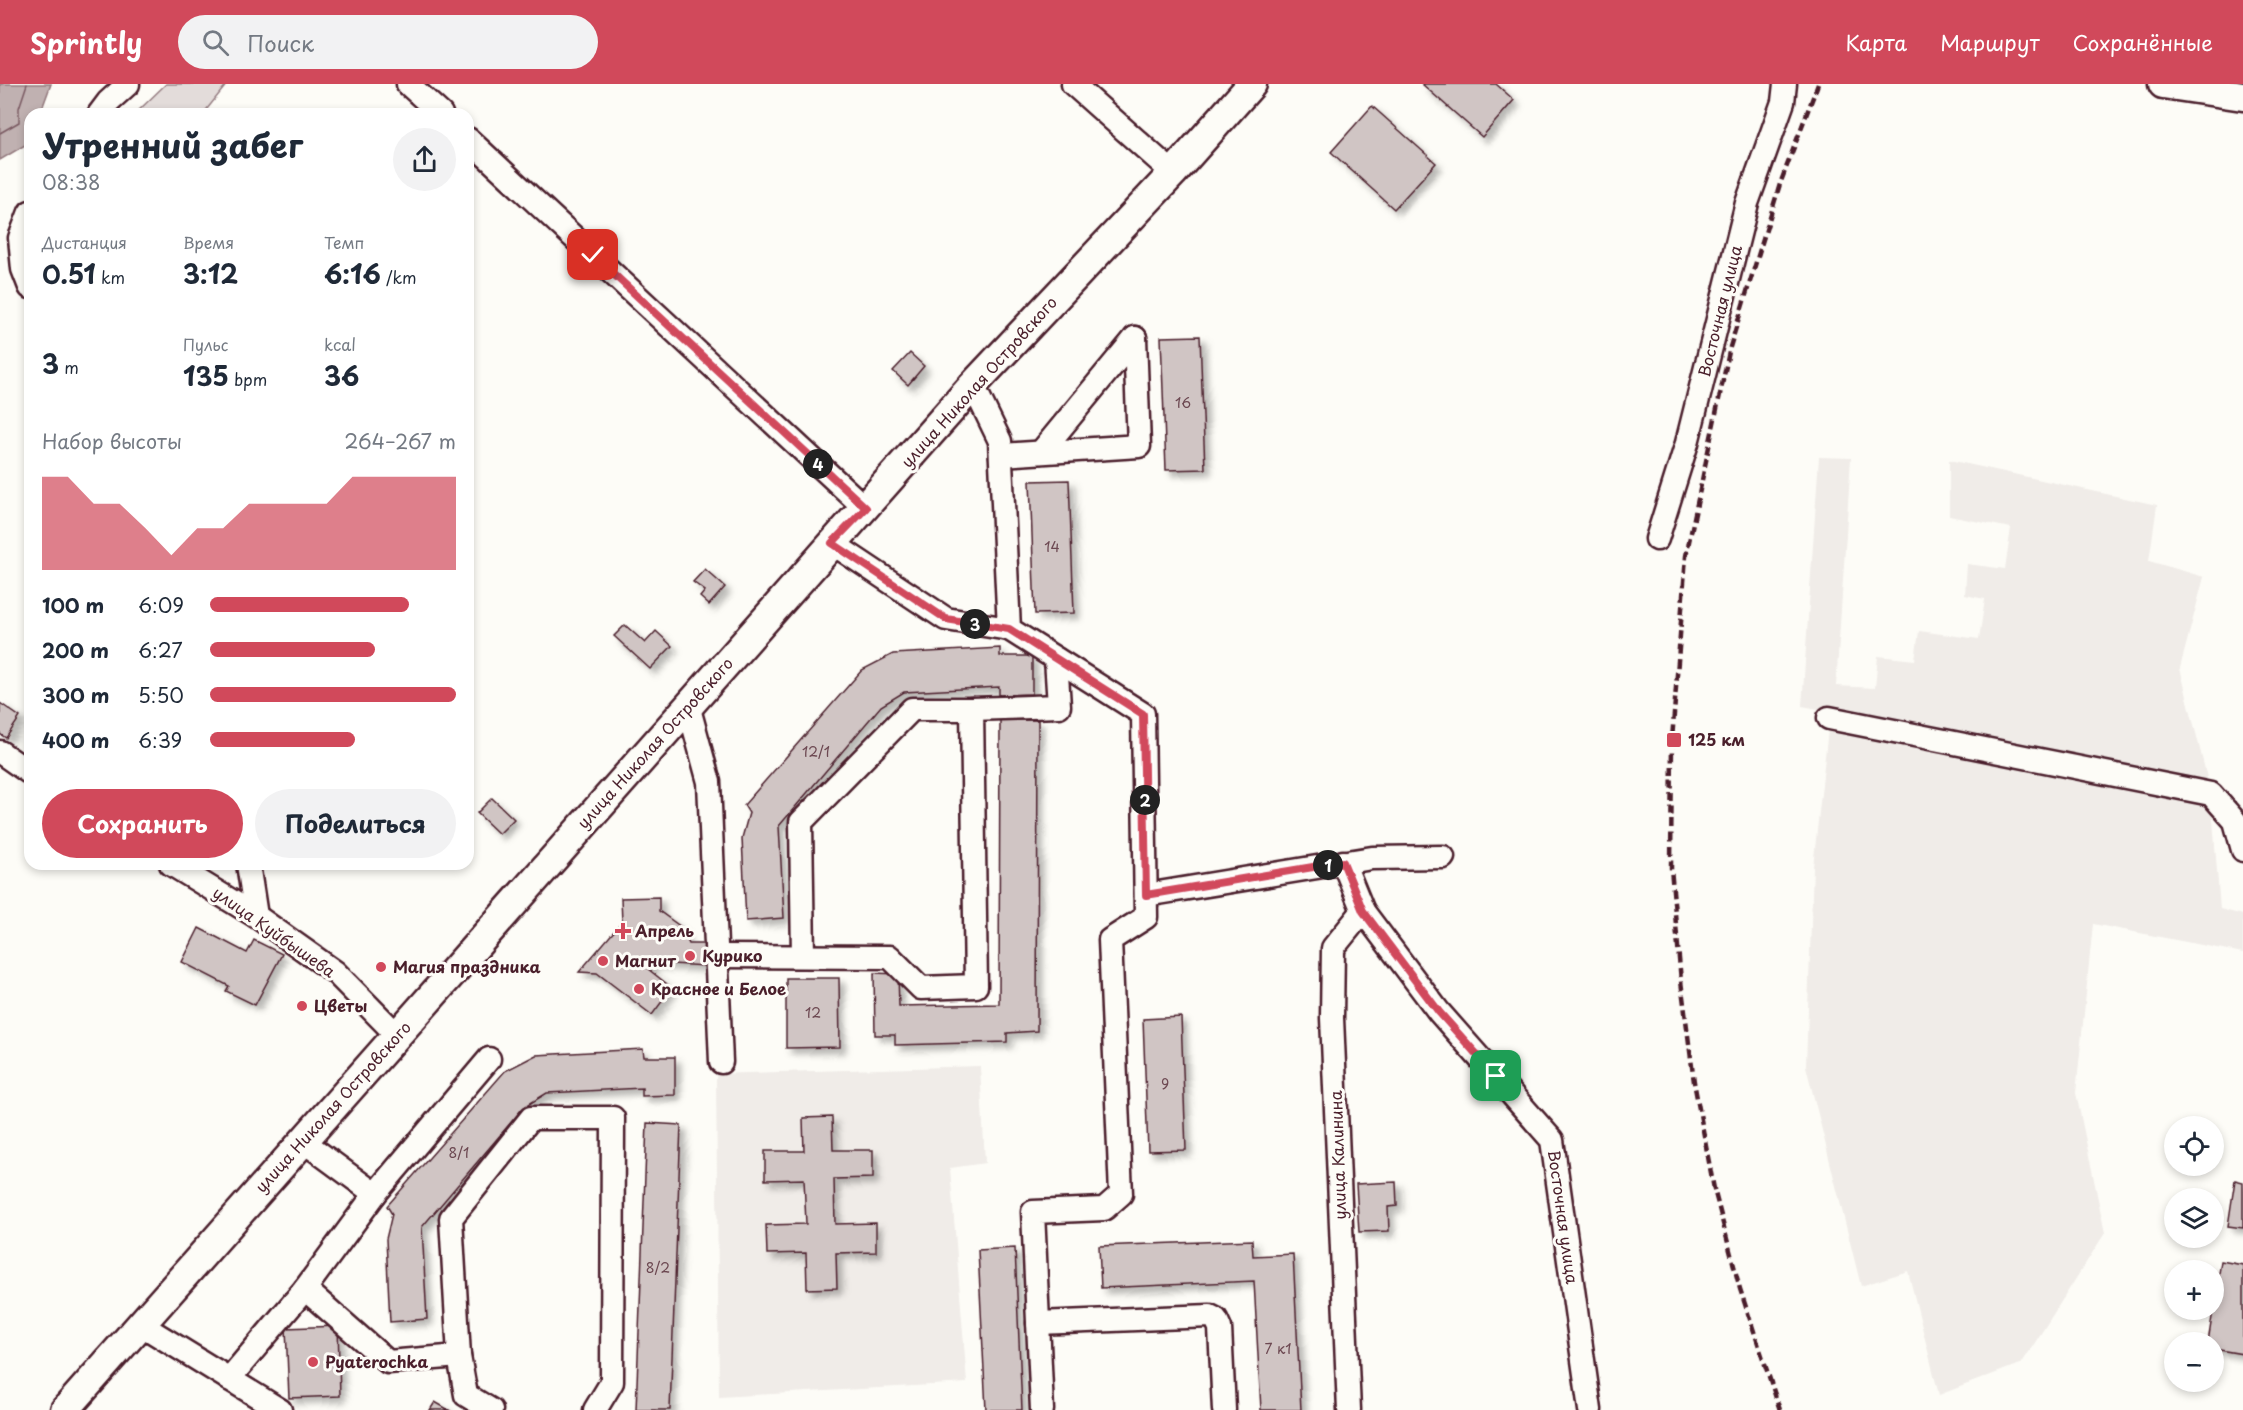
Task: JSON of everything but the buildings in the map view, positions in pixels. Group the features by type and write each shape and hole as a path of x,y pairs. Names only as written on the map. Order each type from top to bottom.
{"main road":[{"name":"улица Николая Островского","path":"65,1410 973,385 1173,172 1252,84"},
{"path":"2163,84 2243,96"}],"street":[{"path":"104,108 128,84"},
{"path":"408,84 434,108"},
{"path":"1073,84 1173,172"},
{"name":"Восточная улица","path":"1657,539 1687,443 1747,203 1783,102 1785,84"},
{"path":"474,145 866,508"},
{"path":"24,228 20,238 24,272"},
{"path":"1001,455 1139,446 1135,339 1041,452"},
{"path":"973,385 1000,441 1009,629"},
{"path":"832,543 946,619 1009,629 1143,714 1146,917 1110,940 1121,1194 1104,1209 1033,1212 1042,1410"},
{"path":"803,956 801,822 912,709 1059,706 1056,659"},
{"path":"688,705 709,782 721,1062"},
{"path":"717,956 890,957 921,988 976,986 972,709"},
{"path":"1829,718 2211,794 2235,821 2243,850"},
{"path":"0,752 24,769"},
{"path":"1146,895 1372,858 1443,857"},
{"name":"Восточная улица","path":"1343,862 1363,911 1439,1012 1552,1140 1590,1410"},
{"name":"улица Куйбышева","path":"181,870 256,916 335,972 397,1035"},
{"path":"249,870 256,916"},
{"name":"улица Калинина","path":"1349,1410 1332,1018 1333,948 1363,911"},
{"path":"230,1379 305,1288 375,1194 489,1059"},
{"path":"491,1410 466,1395 459,1356 451,1218 531,1118 613,1118 612,1382 595,1410"},
{"path":"303,1141 375,1194"},
{"path":"305,1288 388,1362 459,1356"},
{"path":"1038,1323 1210,1316 1216,1319 1220,1328 1224,1410"},
{"path":"140,1324 280,1410"}],"shaded area":[{"path":"166,84 227,84 208,108 141,108"},
{"path":"1819,457 1851,458 1836,686 1875,688 1878,656 1915,660 1919,631 1979,639 1985,599 1965,595 1967,564 2005,569 2011,528 1949,516 1949,460 2157,505 2149,561 2204,577 2180,668 2211,794 2220,909 2243,915 2243,953 2093,924 2076,1093 2105,1233 2022,1363 1939,1395 1908,1271 1861,1286 1806,1066 1813,867 1830,711 1802,706"},
{"path":"980,1066 985,1163 950,1168 967,1383 719,1397 716,1074"}],"water":[{"path":"0,84 51,84 42,108 24,108 24,146 0,160"}],"railway":[{"path":"1780,1410 1740,1289 1714,1189 1694,1082 1681,981 1671,868 1672,740 1686,556 1730,347 1780,184 1818,84"}],"place":[{"name":"125 км","path":"1674,740"},
{"name":"Апрель","path":"623,931"},
{"name":"Курико","path":"690,956"},
{"name":"Магнит","path":"603,961"},
{"name":"Магия праздника","path":"381,967"},
{"name":"Красное и Белое","path":"639,989"},
{"name":"Цветы","path":"302,1006"},
{"name":"Pyaterochka","path":"313,1362"}],"route":[{"path":"593,255 866,508 832,543 946,619 1009,629 1143,714 1146,895 1343,862 1363,911 1439,1012 1496,1076"}]}
